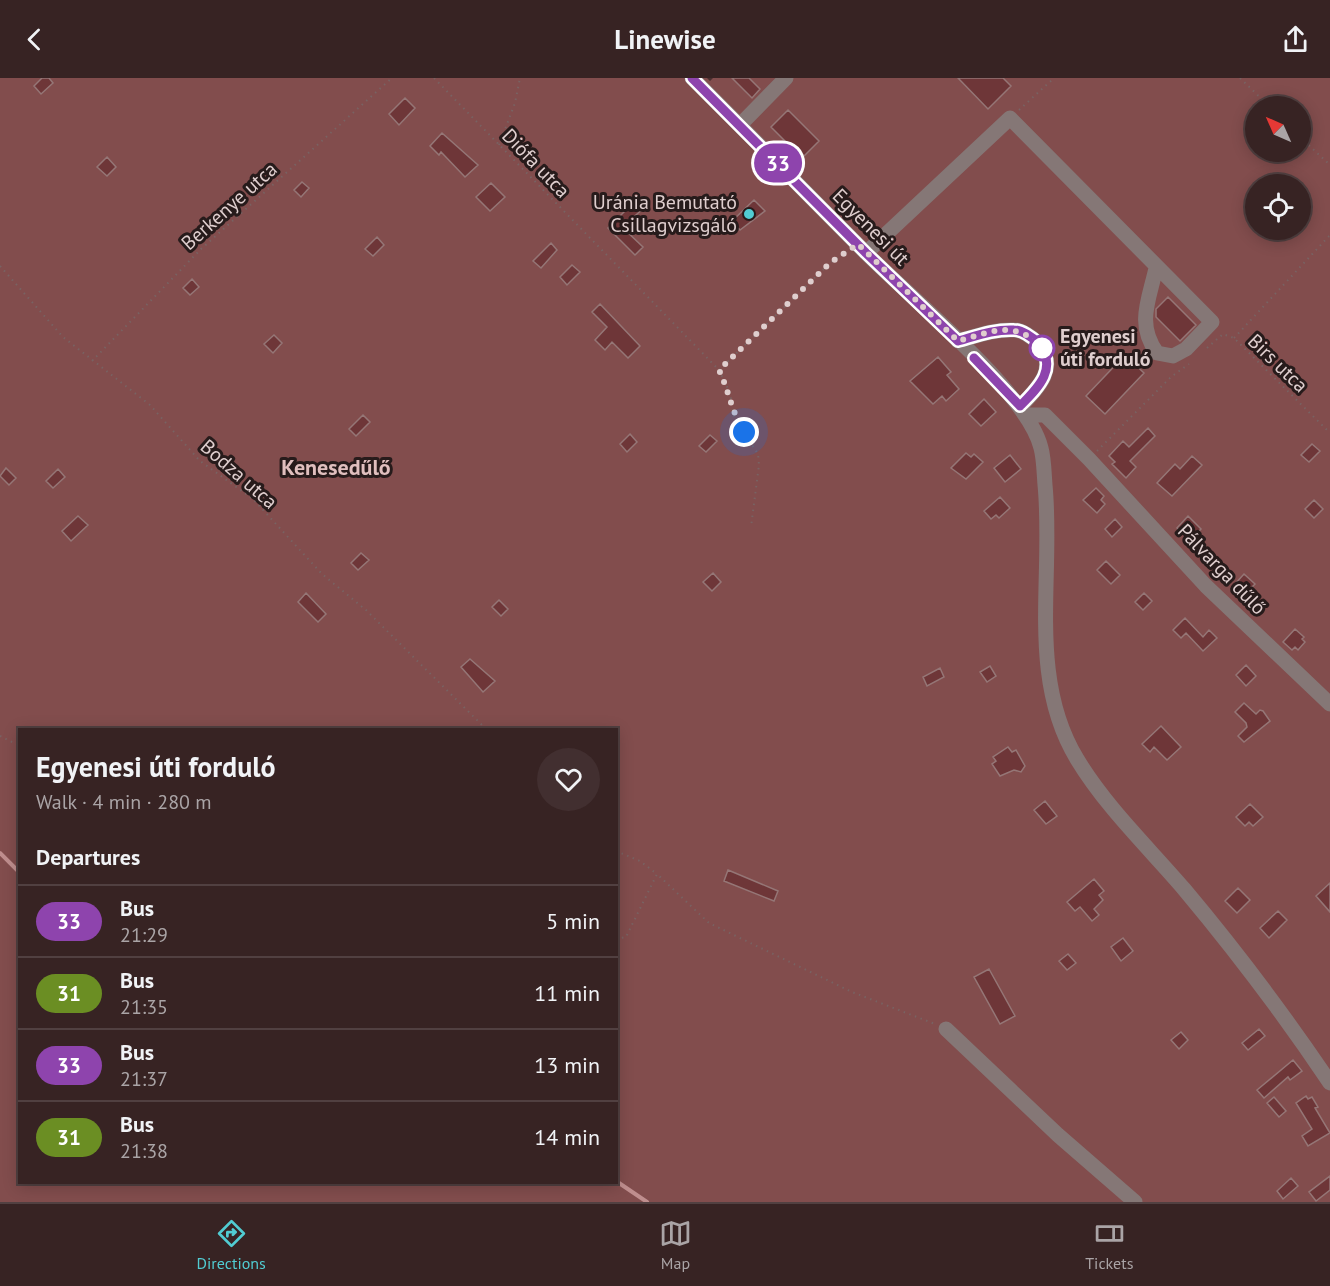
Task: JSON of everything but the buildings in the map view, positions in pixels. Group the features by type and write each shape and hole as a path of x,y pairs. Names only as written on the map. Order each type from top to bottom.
{"street":[{"name":"Egyenesi út","path":"692,78 862,249 958,341 1024,411"},
{"path":"740,125 786,78"},
{"path":"862,249 1010,118 1212,322 1186,349 1173,356 1157,352 1147,339 1143,324 1156,267"},
{"path":"958,341 999,330 1017,330 1033,338 1044,350 1048,368 1040,387 1024,411 1041,447 1047,510 1047,669 1058,719 1077,759 1114,809 1232,946 1287,1019 1330,1083"},
{"name":"Pálvarga dűlő","path":"1024,411 1045,416 1089,459 1206,586 1330,704"},
{"path":"946,1029 1058,1136 1135,1202"}],"path":[{"name":"Berkenye utca","path":"92,361 201,249 392,78"},
{"name":"Diófa utca","path":"434,78 719,370"},
{"path":"499,145 515,103 520,78"},
{"path":"1010,118 1054,78"},
{"path":"1240,78 1259,96"},
{"path":"1311,147 1330,165"},
{"path":"1205,350 1223,334 1234,339 1269,298 1330,236"},
{"path":"751,527 758,454 734,417 730,393 719,370 830,263 862,249"},
{"name":"Bodza utca","path":"0,266 63,337 150,405 200,461 253,499 322,574 366,610 485,728"},
{"name":"Birs utca","path":"1234,339 1330,433"},
{"path":"1089,459 1172,376 1196,358"},
{"path":"0,736 18,745"},
{"path":"618,852 640,861 657,874 710,923 852,992 946,1029"},
{"path":"618,939 626,937 657,874"}],"shaded area":[{"path":"0,78 707,78 710,81 713,78 1330,78 1330,1202 0,1202"}],"waterway":[{"path":"0,853 18,871"},
{"path":"618,1182 647,1202"}],"bus line":[{"name":"33","path":"692,78 866,253 958,341 999,330 1017,330 1033,338 1044,350 1048,368 1040,387 1020,406 974,358"}],"place":[{"name":"Uránia Bemutató Csillagvizsgáló","path":"749,214"},
{"name":"Egyenesi úti forduló","path":"1042,348"}],"district":[{"name":"Kenesedűlő","path":"336,467"}],"route":[{"path":"744,432 734,417 730,393 719,370 830,263 858,244 958,341 999,330 1017,330 1033,338 1044,350 1042,348"}]}
